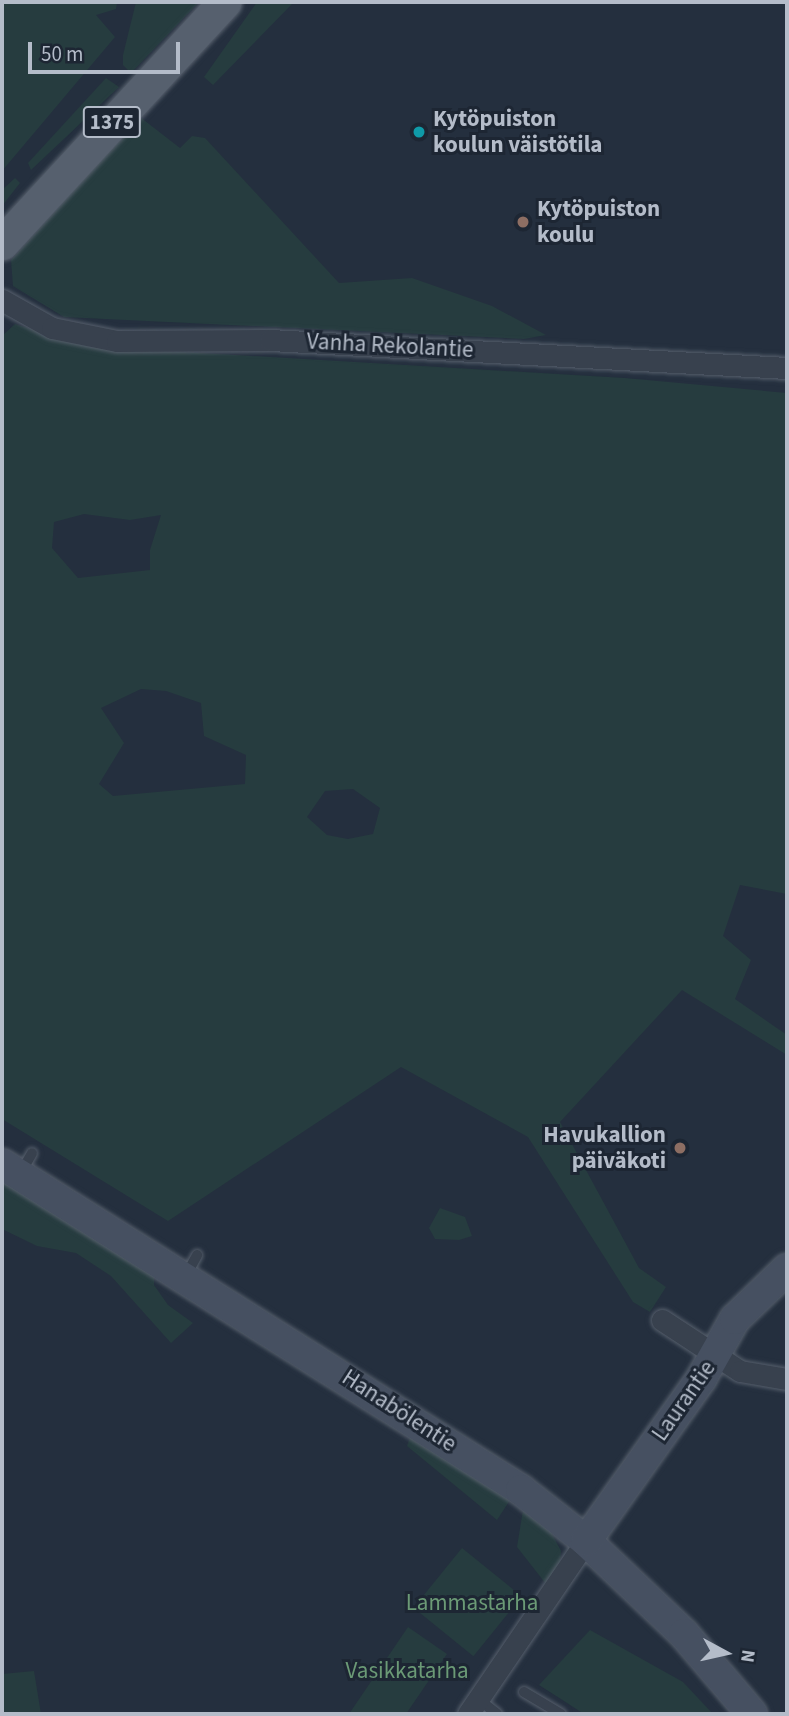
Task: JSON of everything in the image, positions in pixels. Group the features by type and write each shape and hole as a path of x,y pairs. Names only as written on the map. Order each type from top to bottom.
{"main road":[{"name":"1375","path":"2,243 224,2"},
{"name":"Hanabölentie","path":"18,1164 191,1266 463,1452 586,1541 684,1634 752,1714"},
{"name":"Laurantie","path":"586,1541 716,1356 735,1319 787,1269"}],"street":[{"name":"Vanha Rekolantie","path":"2,300 52,328 117,341 270,340 787,368"},
{"path":"662,1320 740,1371 787,1379"},
{"path":"473,1707 586,1541"}],"lane":[{"path":"524,1692 561,1714"},
{"path":"473,1707 498,1714"}],"green space":[{"path":"2,2 117,2 116,9 96,15 115,37 2,171"},
{"path":"136,2 199,2 131,73 123,65 123,55"},
{"path":"257,2 294,2 213,85 204,77"},
{"path":"106,78 119,87 31,170 28,163"},
{"path":"140,117 180,148 192,136 205,138 339,283 412,278 492,306 546,335 524,339 64,317 13,286 11,260"},
{"path":"15,178 20,183 2,206 2,190"},
{"path":"15,324 85,346 625,378 787,393 787,894 740,885 723,936 751,960 735,999 787,1035 787,1055 682,990 560,1122 639,1268 666,1287 650,1312 633,1302 528,1137 401,1067 168,1221 2,1119 2,336","holes":["84,514 130,520 161,515 150,550 150,570 78,578 52,548 54,522","141,689 166,691 201,703 204,736 246,755 245,784 113,796 99,784 124,743 101,708","353,789 380,808 373,834 348,839 327,835 307,817 325,791"]},
{"path":"2,1179 154,1274 154,1285 168,1305 193,1323 171,1343 111,1276 76,1253 37,1246 2,1229"},
{"path":"440,1208 465,1217 472,1236 459,1240 435,1239 429,1228"},
{"path":"411,1434 510,1500 497,1520 407,1446"},
{"path":"523,1510 549,1528 561,1551 560,1564 546,1584 517,1547"},
{"name":"Lammastarha","path":"462,1548 522,1596 473,1656 414,1608"},
{"name":"Vasikkatarha","path":"408,1627 447,1654 406,1714 349,1714"},
{"path":"590,1630 683,1682 713,1714 584,1714 539,1685"},
{"path":"34,1671 41,1714 2,1714 2,1674"}],"place":[{"name":"Kytöpuiston koulun väistötila","path":"419,132"},
{"name":"Kytöpuiston koulu","path":"523,222"},
{"name":"Havukallion päiväkoti","path":"680,1148"}]}
